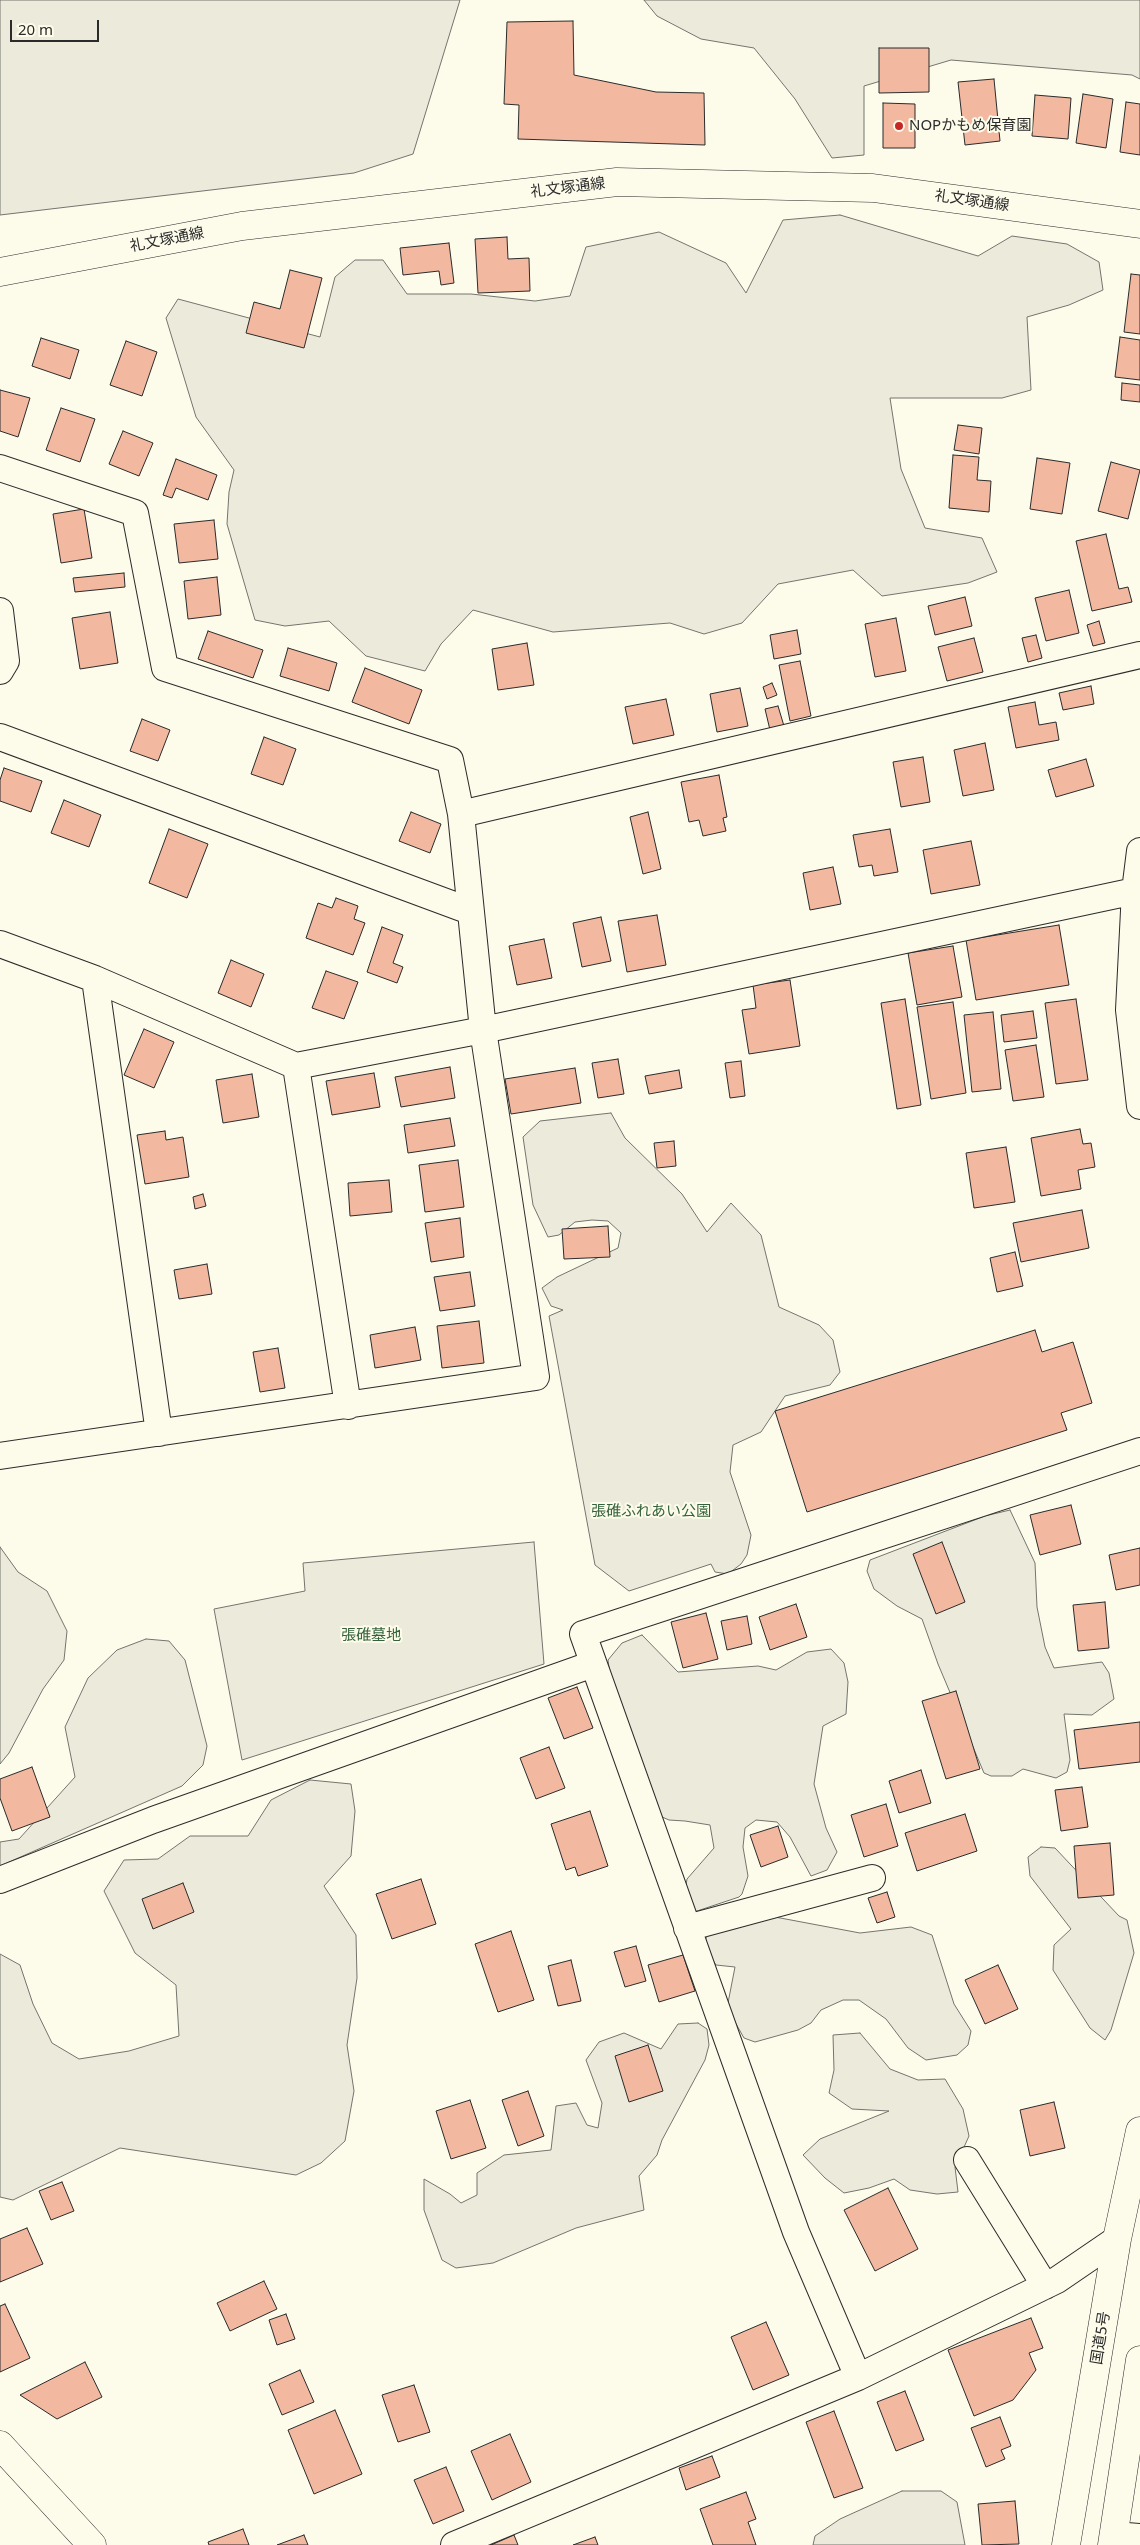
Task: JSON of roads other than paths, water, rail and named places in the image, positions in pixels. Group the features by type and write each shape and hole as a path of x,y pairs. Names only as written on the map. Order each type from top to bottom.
{"main road":[{"name":"礼文塚通線","path":"0,272 242,226 617,182 873,188 1140,224"},
{"name":"国道5号","path":"1066,2545 1117,2239 1140,2131"},
{"path":"1122,2539 1140,2360"},
{"path":"0,2445 92,2545"}],"street":[{"path":"0,468 136,514 165,668 450,760 461,814 482,1030 536,1377 0,1456"},
{"path":"0,611 6,661 0,671"},
{"path":"461,814 1140,655"},
{"path":"0,737 470,911"},
{"path":"1140,851 1135,891 1129,1010 1140,1106"},
{"path":"0,944 95,980 296,1066 482,1030 1135,891"},
{"path":"95,980 159,1433"},
{"path":"296,1066 348,1406"},
{"path":"858,2377 796,2232 686,1928 583,1634 1140,1452"},
{"path":"0,1880 153,1820 593,1664"},
{"path":"686,1928 872,1878"},
{"path":"967,2160 1046,2286"},
{"path":"454,2545 858,2377 1046,2286 1117,2239"}],"place":[{"name":"NOPかもめ保育園","path":"899,126"}],"park label":[{"name":"張碓ふれあい公園","path":"651,1512"},
{"name":"張碓墓地","path":"371,1636"}]}
